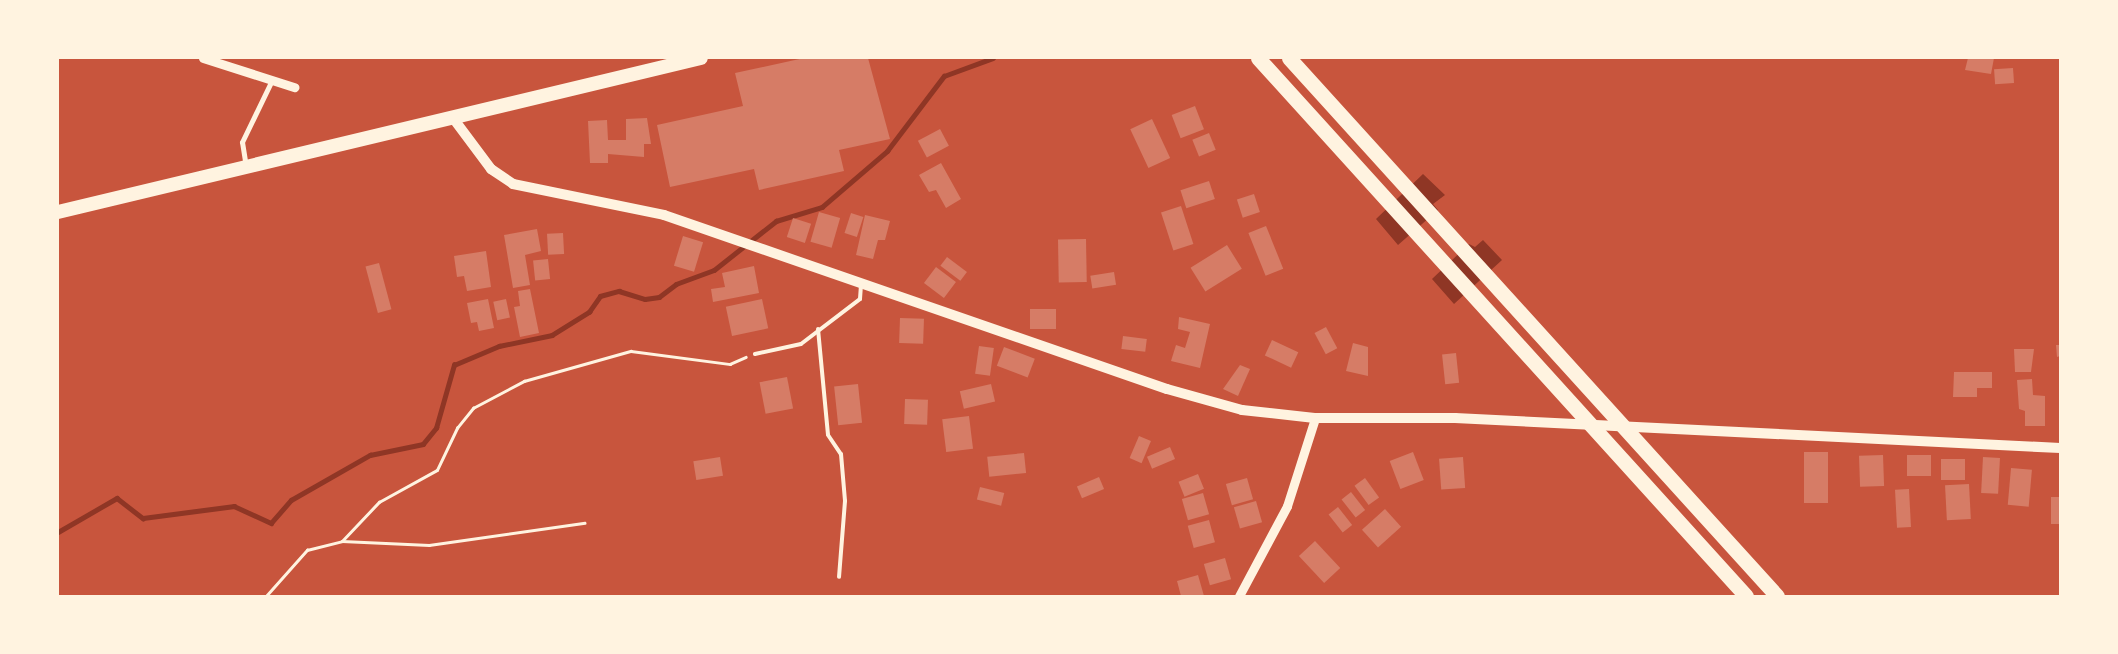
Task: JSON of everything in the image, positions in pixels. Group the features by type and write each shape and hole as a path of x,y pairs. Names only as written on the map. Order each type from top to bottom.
{"highway":[{"path":"58,212 701,58"},
{"path":"1258,58 1746,596"},
{"path":"1289,58 1777,596"}],"main road":[{"path":"453,118 491,169 513,184 664,215 1167,389 1242,410 1315,418 1455,418 2060,448"}],"street":[{"path":"203,58 294,87"},
{"path":"246,168 242,142 272,80"},
{"path":"1239,596 1287,506 1315,418"}],"lane":[{"path":"755,354 801,344 818,329 860,299 862,282"},
{"path":"818,329 828,435 841,454 845,501 839,577"}],"path":[{"path":"342,541 379,502 437,470 457,428 473,408 524,381 631,351 730,364 755,354"},
{"path":"266,596 307,550 342,541 429,545 584,524"}],"shaded area":[{"path":"1423,174 1445,195 1433,204 1438,210 1398,245 1376,219"},
{"path":"1483,240 1502,260 1454,304 1432,279 1469,244 1475,247"}],"building":[{"path":"804,58 868,58 890,139 839,150 844,171 759,190 754,169 670,187 657,125 743,106 735,73"},
{"path":"1968,58 1994,58 1991,74 1965,70"},
{"path":"2013,68 2014,83 1995,84 1994,69"},
{"path":"1195,106 1204,129 1181,138 1172,115"},
{"path":"647,118 651,144 644,144 644,157 608,154 608,163 590,163 588,121 607,120 608,140 626,140 626,119"},
{"path":"1152,119 1170,158 1148,168 1130,129"},
{"path":"940,129 949,146 927,158 918,141"},
{"path":"1209,133 1216,150 1199,156 1192,140"},
{"path":"941,163 961,199 946,208 936,190 929,192 919,175"},
{"path":"1209,181 1215,199 1186,208 1180,190"},
{"path":"1254,194 1260,212 1243,218 1237,200"},
{"path":"1181,206 1193,244 1173,251 1161,212"},
{"path":"819,212 840,218 832,248 810,242"},
{"path":"851,213 863,217 857,237 845,233"},
{"path":"865,215 890,221 885,240 878,240 873,259 856,255"},
{"path":"793,218 811,224 805,243 787,237"},
{"path":"1266,226 1283,269 1266,276 1248,233"},
{"path":"537,229 541,251 525,255 530,285 513,288 504,235"},
{"path":"563,233 564,254 548,255 547,234"},
{"path":"683,236 703,242 694,272 674,266"},
{"path":"1058,239 1086,239 1087,282 1059,282"},
{"path":"1227,245 1242,269 1205,292 1191,268"},
{"path":"486,251 491,287 467,291 464,276 457,277 454,256"},
{"path":"947,257 967,272 960,281 940,266"},
{"path":"548,259 550,279 535,280 533,261"},
{"path":"379,263 391,309 378,313 365,267"},
{"path":"754,266 759,293 713,302 711,289 725,287 722,273"},
{"path":"936,267 956,282 944,298 924,283"},
{"path":"1114,272 1116,285 1092,289 1090,276"},
{"path":"530,289 539,333 520,337 514,307 520,306 518,291"},
{"path":"488,299 494,328 479,331 477,322 471,323 467,303"},
{"path":"506,299 510,318 497,320 493,302"},
{"path":"762,299 768,328 732,336 726,307"},
{"path":"1030,309 1056,309 1056,329 1030,329"},
{"path":"1179,317 1210,324 1200,368 1171,361 1176,345 1185,348 1190,332 1178,329"},
{"path":"900,318 924,319 923,344 899,343"},
{"path":"1326,327 1337,348 1326,354 1315,333"},
{"path":"1123,336 1147,339 1145,352 1121,349"},
{"path":"1272,340 1298,352 1291,368 1265,355"},
{"path":"1353,343 1368,347 1368,376 1346,371"},
{"path":"2056,345 2060,345 2060,356 2057,357"},
{"path":"979,346 994,348 990,376 975,374"},
{"path":"1004,347 1035,359 1028,377 997,366"},
{"path":"2014,349 2034,349 2031,372 2015,372"},
{"path":"1456,353 1459,383 1445,384 1442,354"},
{"path":"1240,365 1250,369 1238,396 1223,389"},
{"path":"1954,372 1992,372 1992,388 1977,388 1977,397 1953,397"},
{"path":"787,377 793,408 766,414 760,382"},
{"path":"2032,379 2033,395 2045,396 2045,426 2025,426 2025,411 2019,409 2017,380"},
{"path":"858,384 862,423 838,425 834,387"},
{"path":"991,384 995,402 964,409 960,391"},
{"path":"905,399 928,400 927,425 904,424"},
{"path":"969,416 973,449 946,452 942,419"},
{"path":"1139,436 1151,441 1142,463 1130,458"},
{"path":"1170,447 1175,459 1152,469 1147,457"},
{"path":"1413,452 1424,480 1400,489 1390,461"},
{"path":"1804,452 1828,452 1828,503 1804,503"},
{"path":"1024,453 1026,473 989,477 987,457"},
{"path":"1883,455 1884,486 1860,487 1859,456"},
{"path":"1907,455 1931,455 1931,476 1907,476"},
{"path":"720,457 723,476 696,480 693,461"},
{"path":"1463,457 1465,488 1441,490 1439,459"},
{"path":"1983,457 2000,458 1998,494 1981,493"},
{"path":"1941,459 1965,459 1965,480 1941,480"},
{"path":"2011,468 2032,470 2029,507 2008,505"},
{"path":"1198,474 1204,489 1185,497 1179,482"},
{"path":"1099,477 1104,489 1082,498 1077,486"},
{"path":"1247,478 1253,499 1232,505 1226,484"},
{"path":"1365,478 1379,497 1369,505 1354,486"},
{"path":"1969,484 1971,519 1947,520 1945,485"},
{"path":"980,487 1004,493 1001,506 977,500"},
{"path":"1909,489 1911,527 1897,528 1895,490"},
{"path":"1351,492 1365,510 1356,518 1342,499"},
{"path":"1203,493 1209,514 1188,520 1182,499"},
{"path":"2051,497 2060,497 2060,524 2051,524"},
{"path":"1256,501 1262,522 1240,528 1234,507"},
{"path":"1338,507 1352,525 1343,533 1329,514"},
{"path":"1385,509 1401,527 1378,548 1362,530"},
{"path":"1209,520 1215,542 1194,548 1188,526"},
{"path":"1315,541 1340,568 1324,583 1299,556"},
{"path":"1225,558 1231,579 1210,585 1204,564"},
{"path":"1198,575 1204,596 1181,596 1177,581"}],"waterway":[{"path":"58,532 117,498 143,518 234,506 271,523 291,500 370,455 423,444 436,428 454,365 499,346 552,335 589,312 600,296 619,291 645,299 659,297 676,284 714,270 776,221 822,207 887,151 944,76 993,58"}]}
